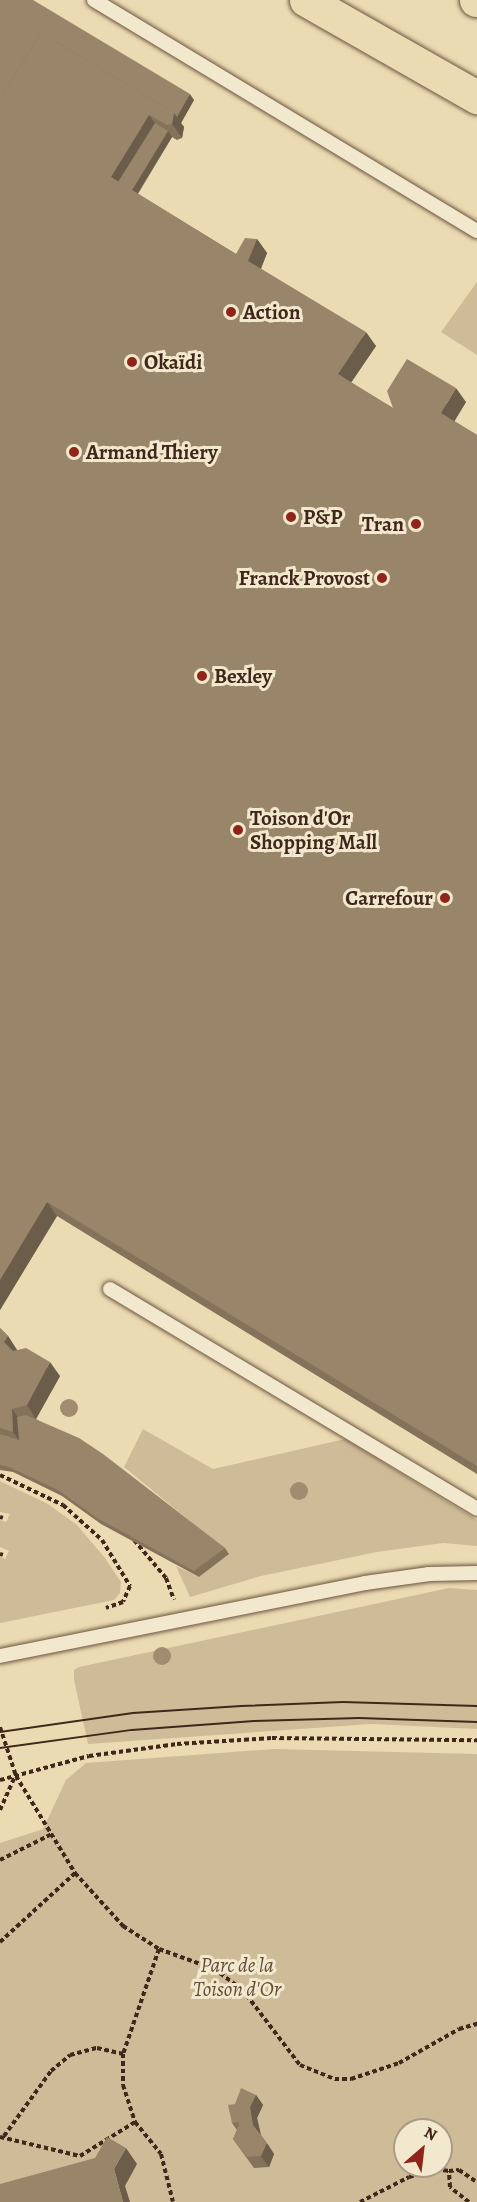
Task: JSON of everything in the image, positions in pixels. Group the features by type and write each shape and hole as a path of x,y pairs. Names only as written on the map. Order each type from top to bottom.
{"highway":[{"path":"306,0 477,97"},
{"path":"334,0 427,68"}],"lane":[{"path":"94,0 477,231"},
{"path":"110,1289 477,1509"},
{"path":"0,1656 398,1577 477,1573"}],"path":[{"path":"0,1474 63,1505 102,1540 130,1586 123,1602 100,1610"},
{"path":"131,1536 166,1578 182,1620"},
{"path":"0,1726 16,1776 75,1873 123,1926 159,1949 214,1969 242,1989 300,2065 335,2079 351,2079 399,2063 459,2028 477,2024"},
{"path":"0,1780 89,1756 177,1744 272,1738 477,1740"},
{"path":"0,1810 16,1776"},
{"path":"0,1860 52,1834"},
{"path":"0,1942 75,1873"},
{"path":"159,1949 123,2054 123,2085 135,2122 161,2154 173,2202"},
{"path":"123,2054 97,2048 70,2055 51,2071 2,2136 80,2156 135,2122"},
{"path":"453,2171 459,2170 477,2182"},
{"path":"360,2202 405,2178"},
{"path":"449,2178 450,2187 469,2202"}],"green space":[{"path":"477,282 477,355 441,332"},
{"path":"143,1429 213,1469 345,1439 477,1520 477,1546 443,1543 377,1552 261,1576 190,1597 176,1566 199,1577 229,1553 124,1467"},
{"path":"0,1481 48,1504 77,1525 105,1558 121,1582 120,1593 114,1600 0,1623 0,1557 5,1559 9,1551 0,1547 0,1520 6,1522 10,1514 0,1512"},
{"path":"449,1588 477,1590 477,1729 371,1724 88,1744 74,1680 74,1670 79,1667"},
{"name":"Parc de la Toison d'Or","path":"274,1749 477,1754 477,2202 0,2202 0,1843 43,1829 66,1780 86,1763"}],"building":[{"path":"0,0 33,0 190,94 177,117 174,113 41,33 0,98"},
{"name":"Toison d'Or Shopping Mall","path":"41,33 174,113 172,124 167,125 149,115 111,177 236,254 245,238 257,239 248,261 366,332 338,374 393,408 387,391 407,359 456,388 441,413 477,435 477,1466 47,1202 0,1280 0,98"},
{"path":"155,123 168,131 132,190 118,182"},
{"path":"0,1328 8,1336 4,1342 13,1351 26,1348 50,1362 27,1405 12,1409 13,1432 0,1428"},
{"path":"26,1415 79,1438 103,1454 225,1548 194,1571 97,1518 58,1490 0,1465 0,1434 19,1440 17,1417"},
{"path":"241,2088 256,2095 250,2107 253,2125 267,2143 261,2156 247,2157 233,2139 239,2125 238,2122 232,2123 228,2105 235,2104"},
{"path":"107,2137 126,2148 114,2169 123,2202 0,2202 0,2184 95,2158"}],"tram line":[{"path":"0,1732 133,1713 241,1706 343,1702 477,1706"},
{"path":"0,1748 132,1730 254,1721 359,1718 477,1722"}],"place":[{"name":"Action","path":"231,312"},
{"name":"Okaïdi","path":"132,362"},
{"name":"Armand Thiery","path":"74,452"},
{"name":"P&P","path":"291,517"},
{"name":"Tran","path":"416,524"},
{"name":"Franck Provost","path":"382,578"},
{"name":"Bexley","path":"202,676"},
{"name":"Toison d'Or Shopping Mall","path":"238,830"},
{"name":"Carrefour","path":"445,898"}]}
